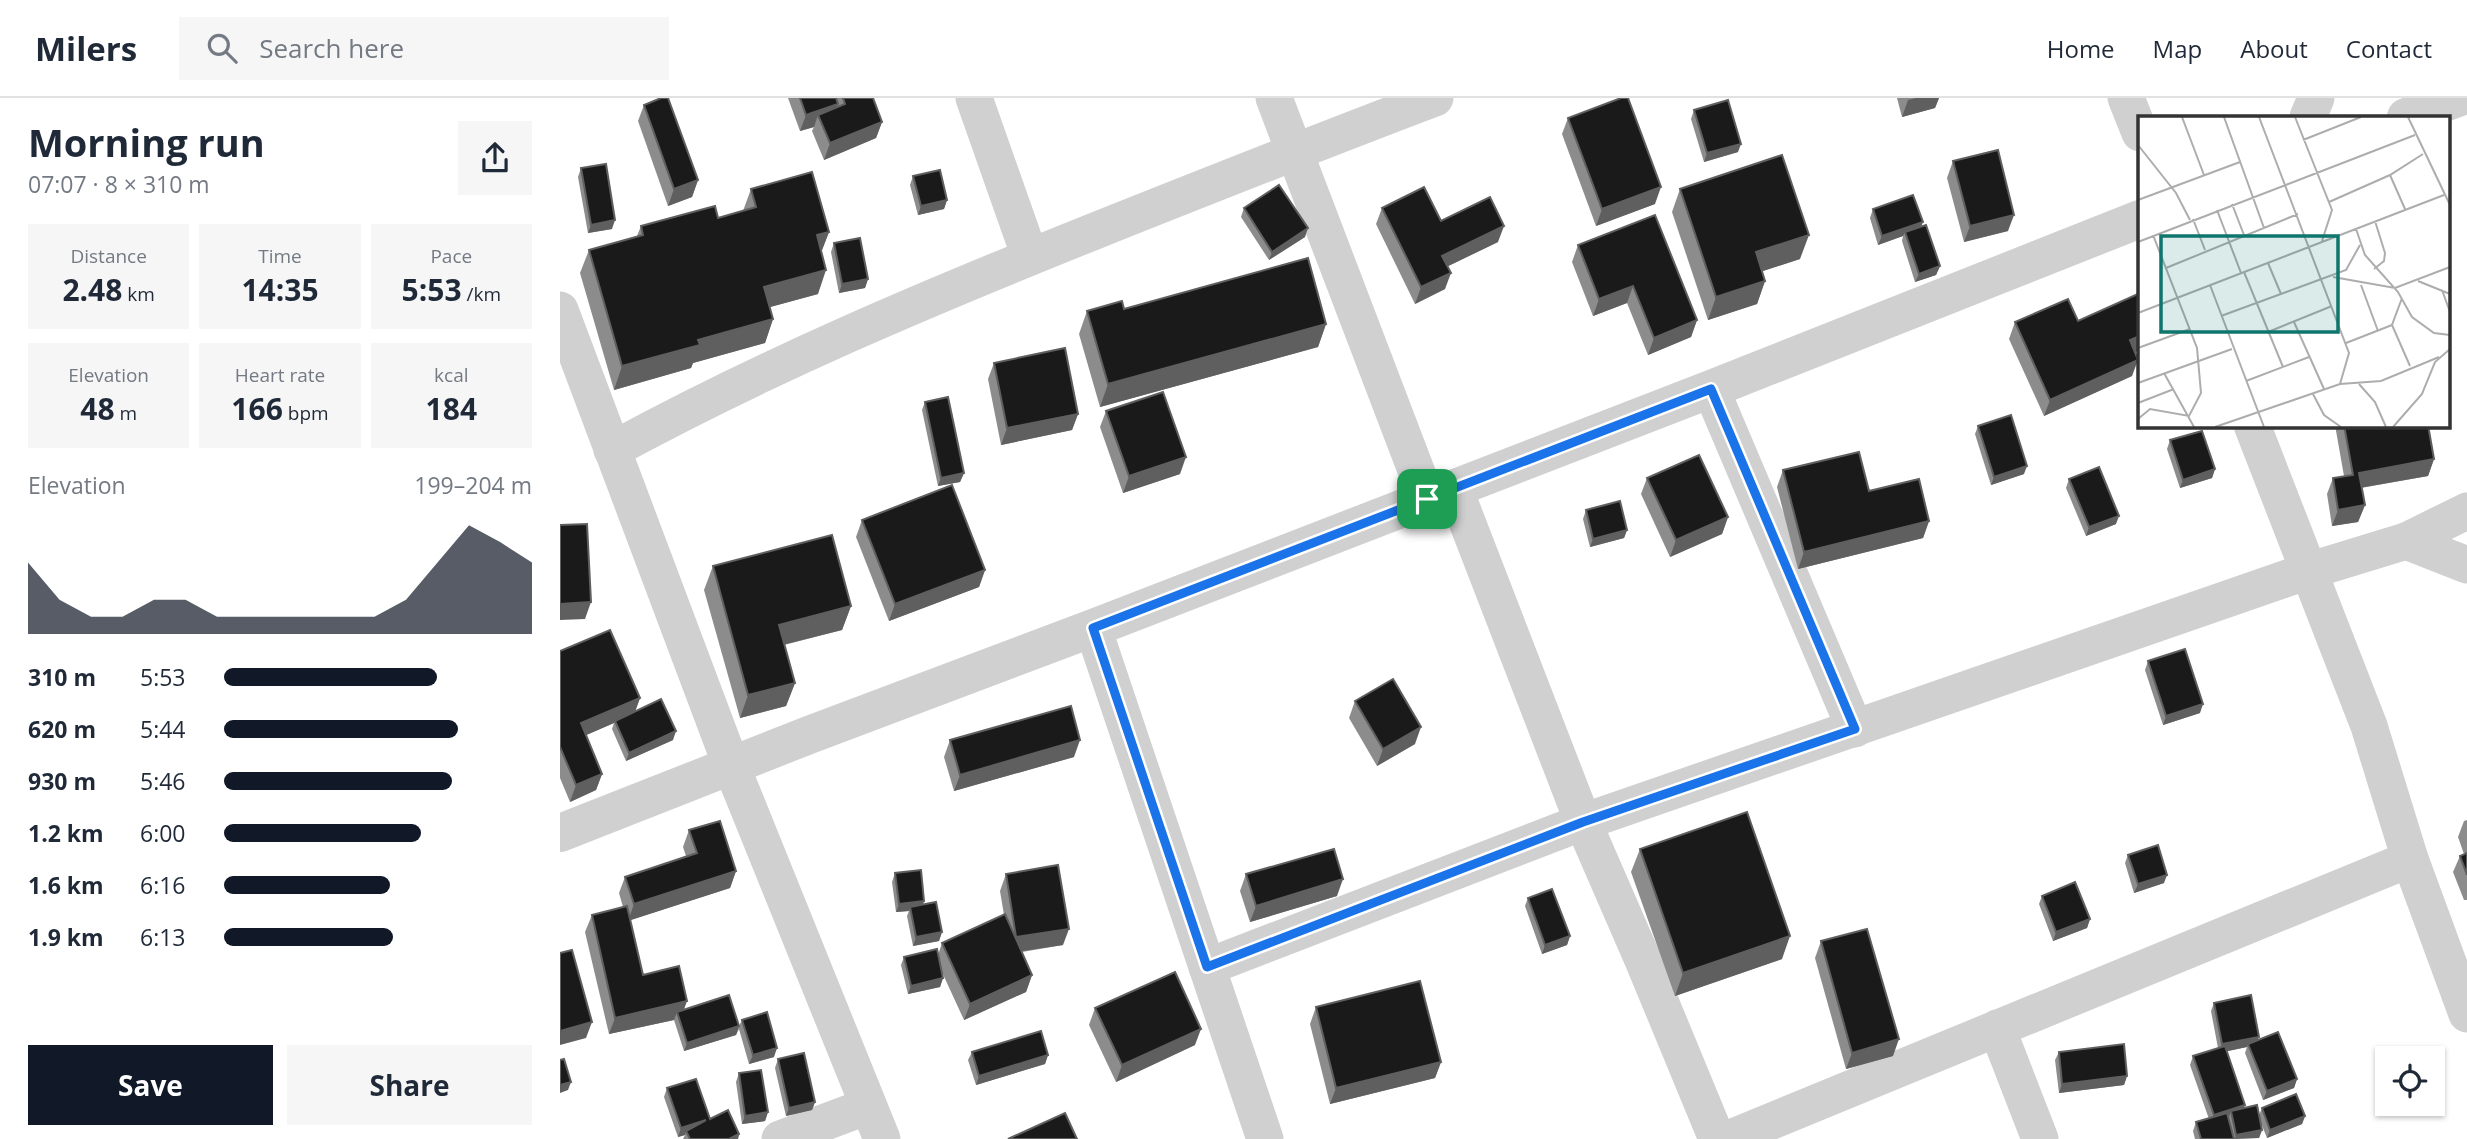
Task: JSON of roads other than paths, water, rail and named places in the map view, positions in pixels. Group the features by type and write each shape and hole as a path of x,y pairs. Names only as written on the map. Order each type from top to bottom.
{"street":[{"path":"974,98 1030,257"},
{"path":"1274,98 1440,494 1643,960 1717,1139"},
{"path":"612,450 685,410 923,300 1435,98"},
{"path":"2126,98 2138,128"},
{"path":"2308,116 2316,98"},
{"path":"2409,116 2458,98"},
{"path":"560,833 730,765 1711,389 2138,220"},
{"path":"560,310 730,765 875,1123 780,1139"},
{"path":"1711,389 1855,729"},
{"path":"2253,427 2369,726 2410,859 2467,1014"},
{"path":"1207,967 1583,822 2308,571 2406,541 2467,510"},
{"path":"2406,541 2467,565"},
{"path":"1093,628 1265,1139"},
{"path":"1728,1139 2410,859"},
{"path":"1997,1028 2040,1139"}]}
